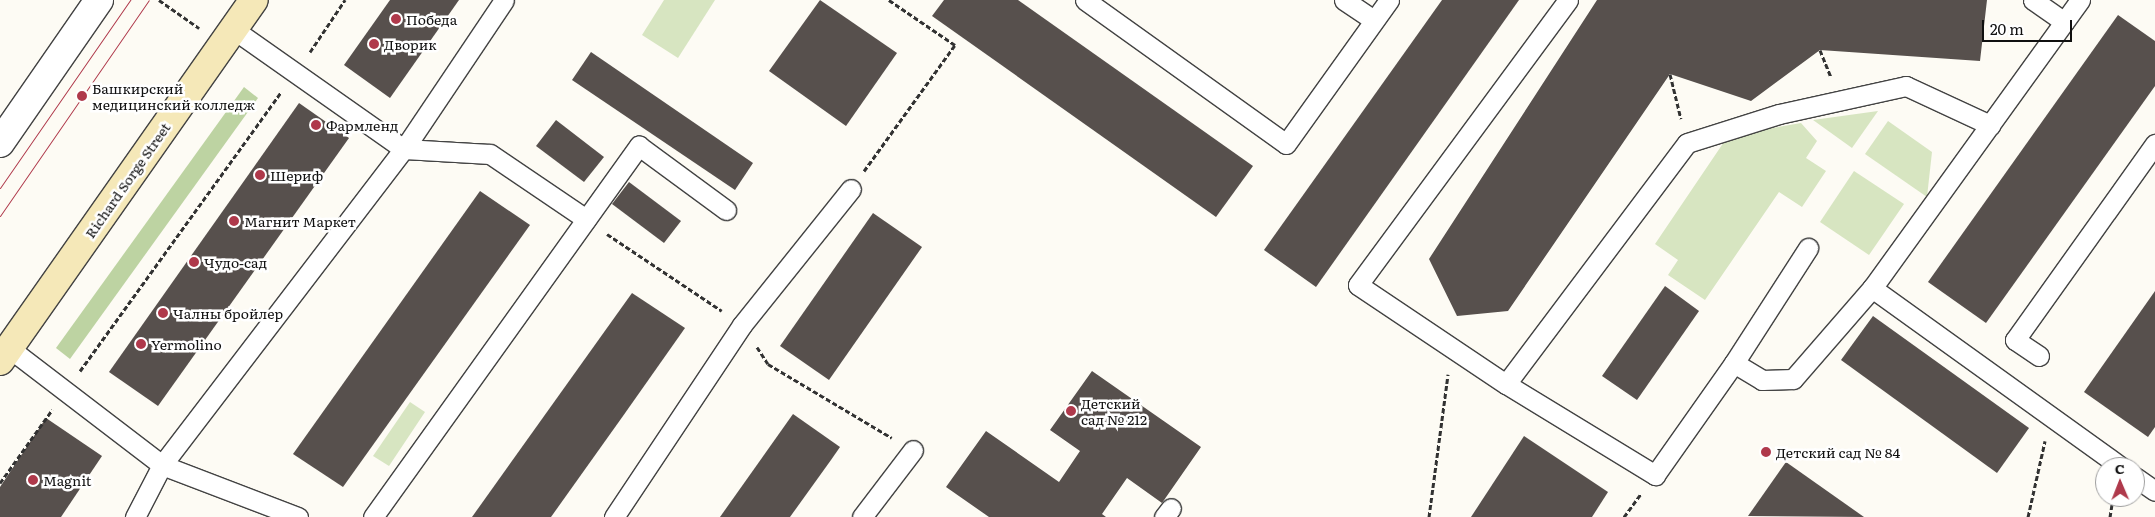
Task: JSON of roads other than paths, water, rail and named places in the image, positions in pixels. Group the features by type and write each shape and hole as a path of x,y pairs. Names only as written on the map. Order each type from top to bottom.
{"main road":[{"name":"Richard Sorge Street","path":"4,354 254,0"}],"street":[{"path":"0,143 99,0"}],"lane":[{"path":"135,517 162,465 404,149 504,0"},
{"path":"1085,0 1286,144 1389,0"},
{"path":"1344,0 1374,20"},
{"path":"1568,0 1358,285 1506,384 1656,476 1734,363 1808,248"},
{"path":"2033,0 2064,22"},
{"path":"1734,363 1762,380 1793,379 1872,288 2080,0"},
{"path":"233,30 404,149 490,154 586,219"},
{"path":"1506,384 1687,143 1779,114 1906,86 1990,125"},
{"path":"2039,356 2015,340 2155,144"},
{"path":"373,517 639,146 726,210"},
{"path":"614,517 742,325 851,189"},
{"path":"1872,288 2107,457"},
{"path":"4,354 162,465 298,517"},
{"path":"862,517 913,450"}],"tram line":[{"path":"0,188 130,0"},
{"path":"0,216 149,0"}],"place":[{"name":"Победа","path":"396,19"},
{"name":"Дворик","path":"374,44"},
{"name":"Башкирский медицинский колледж","path":"82,96"},
{"name":"Фармленд","path":"316,125"},
{"name":"Шериф","path":"260,175"},
{"name":"Магнит Маркет","path":"234,221"},
{"name":"Чудо-сад","path":"194,262"},
{"name":"Чалны бройлер","path":"163,313"},
{"name":"Yermolino","path":"141,344"},
{"name":"Детский сад № 212","path":"1071,411"},
{"name":"Детский сад № 84","path":"1766,452"},
{"name":"Magnit","path":"33,480"}]}
